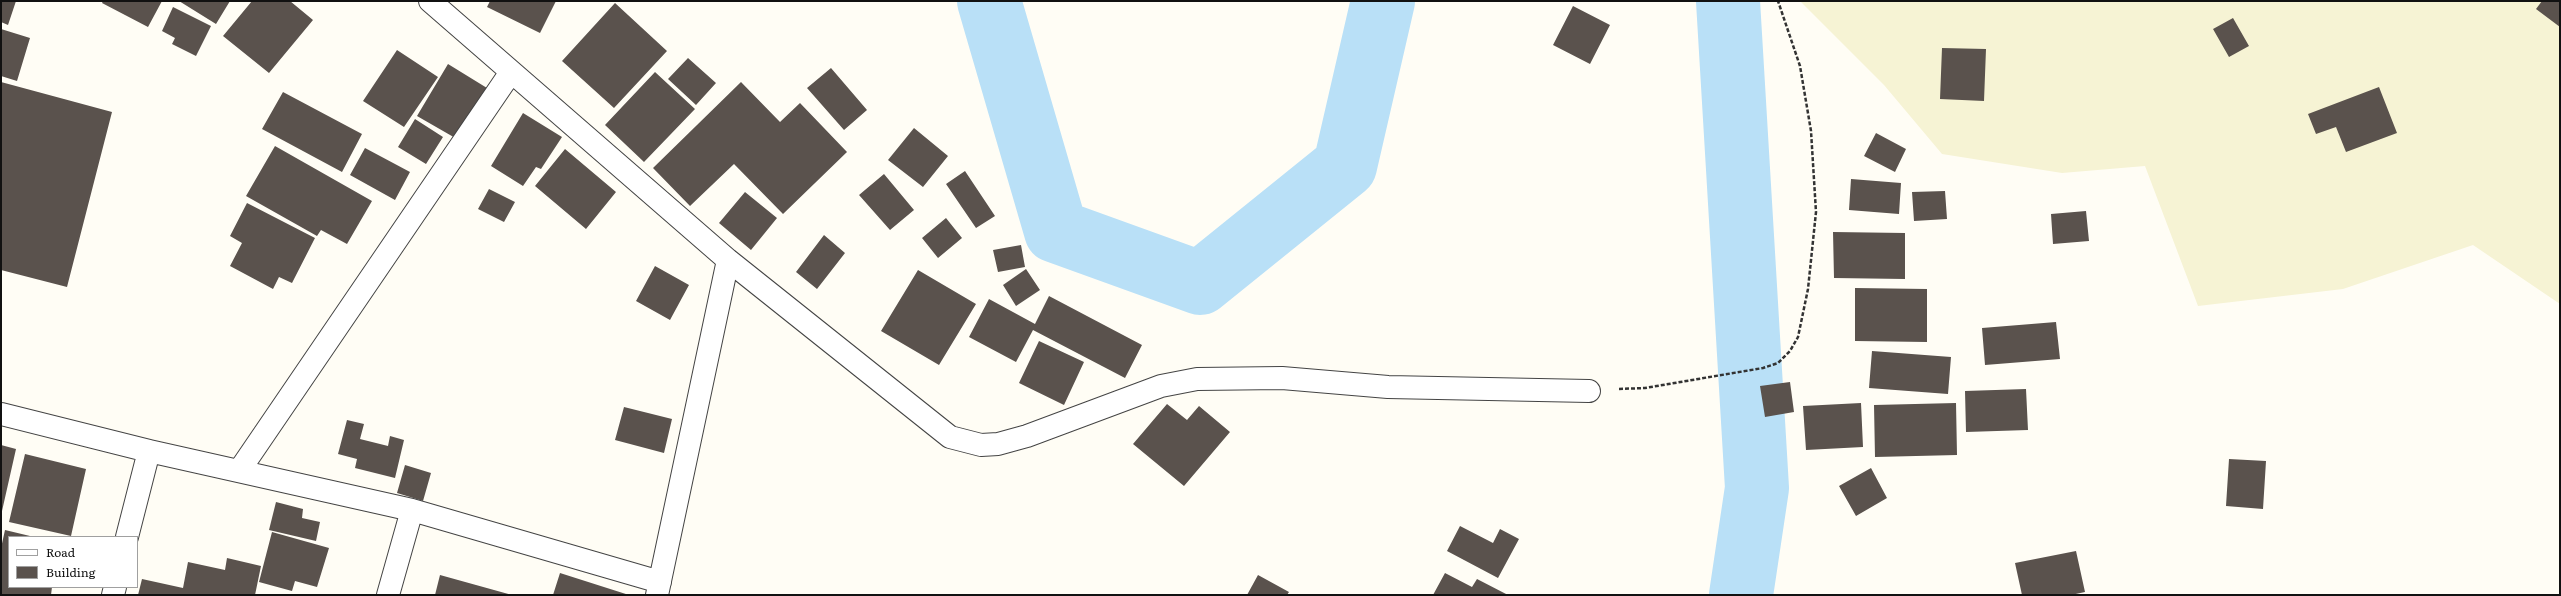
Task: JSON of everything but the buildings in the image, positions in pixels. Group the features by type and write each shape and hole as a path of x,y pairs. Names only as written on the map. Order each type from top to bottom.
{"street":[{"path":"430,1 728,260 950,436 981,445 998,444 1027,436 1161,386 1197,379 1282,378 1388,387 1588,391"},
{"path":"239,471 511,72"},
{"path":"1,414 149,451 412,510 659,588 728,260"},
{"path":"127,536 149,451"},
{"path":"388,595 412,510"}],"path":[{"path":"1645,388 1763,368 1778,362 1790,351 1798,337 1808,290 1816,212 1812,131 1800,66 1778,1"}],"shaded area":[{"path":"1800,1 2560,1 2560,304 2473,245 2343,289 2198,306 2145,166 2062,173 1942,154 1884,85"}],"waterway":[{"path":"989,1 1056,231 1200,283 1345,166 1383,1"},
{"path":"1728,1 1757,488 1741,595"}]}
